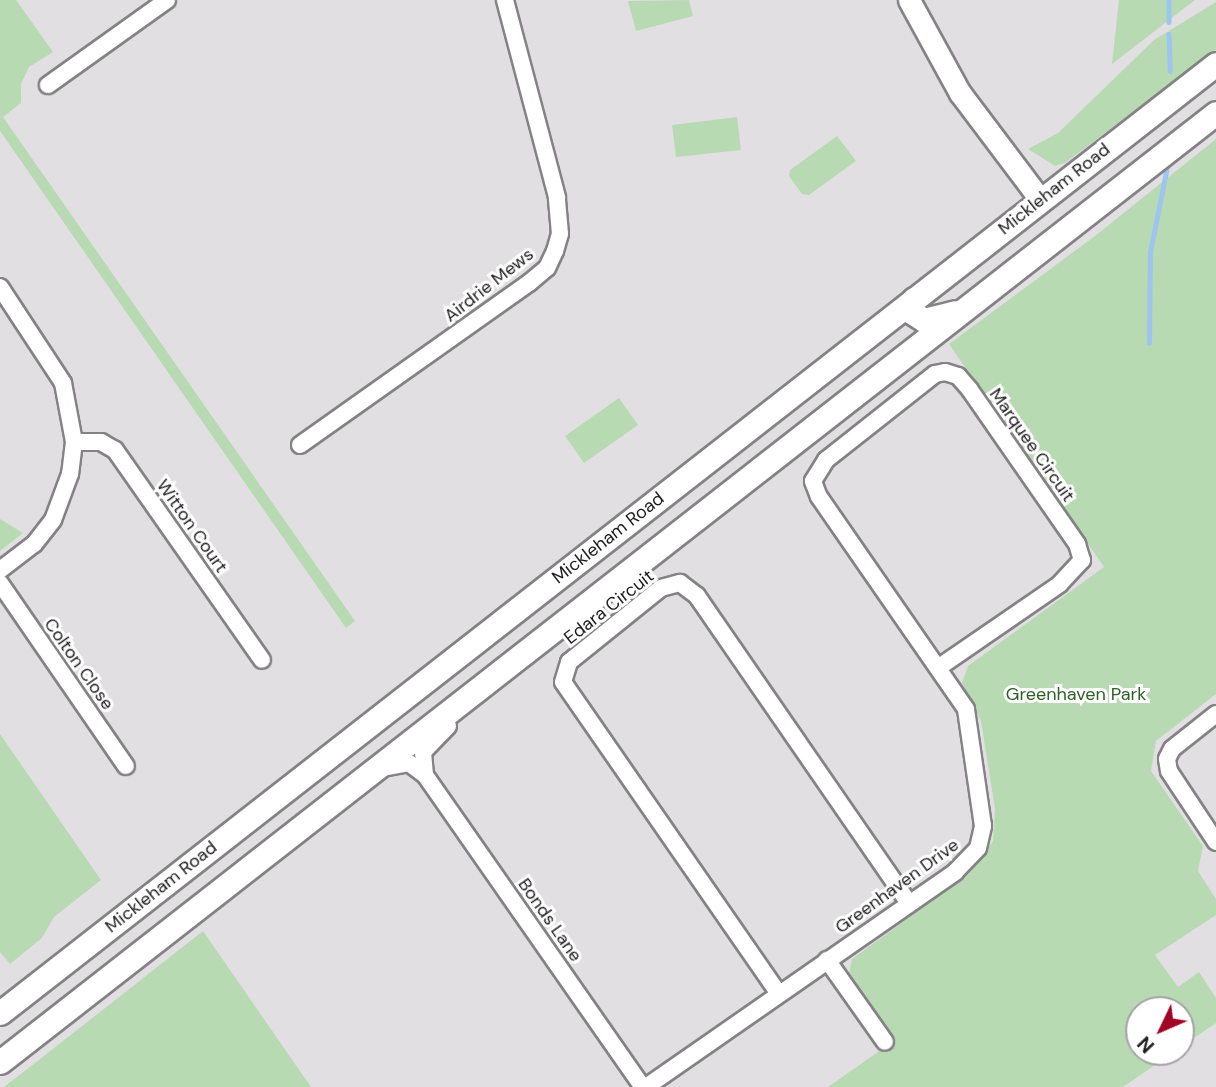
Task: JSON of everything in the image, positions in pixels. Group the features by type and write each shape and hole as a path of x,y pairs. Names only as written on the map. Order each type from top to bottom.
{"main road":[{"name":"Mickleham Road","path":"0,1013 1216,64"},
{"path":"0,1062 1216,113"},
{"path":"914,299 912,314 935,320 993,288"}],"street":[{"path":"48,85 167,0"},
{"name":"Airdrie Mews","path":"300,445 529,283 547,268 555,251 560,234 557,197 505,0"},
{"path":"909,0 967,103 1040,199"},
{"path":"0,287 63,383 74,442 70,474 53,520 34,544 0,570"},
{"name":"Marquee Circuit","path":"819,497 814,477 826,460 935,374 951,373 964,382 1080,549 1082,560 1060,584 939,668"},
{"name":"Witton Court","path":"74,442 101,442 115,450 262,660"},
{"name":"Greenhaven Drive","path":"645,1087 968,862 983,832 968,715 939,668 819,497"},
{"name":"Colton Close","path":"0,583 126,766"},
{"name":"Edara Circuit","path":"779,994 563,682 569,662 661,588 680,583 697,596 909,902"},
{"path":"425,775 421,758 429,742 522,668 562,625"},
{"path":"1216,714 1172,749 1167,759 1169,771 1216,842"},
{"path":"370,775 405,763 425,775"},
{"name":"Bonds Lane","path":"425,775 645,1087"},
{"path":"827,960 885,1042"}],"green space":[{"path":"0,0 16,0 53,52 29,67 21,84 21,103 3,117 355,621 346,628 0,131"},
{"path":"689,0 693,16 636,31 628,1"},
{"path":"1119,0 1195,0 1112,64"},
{"path":"1216,2 1216,50 1065,163 1055,166 1028,149 1058,133 1154,40"},
{"path":"737,117 741,150 676,157 672,125"},
{"path":"837,136 856,161 809,195 802,194 789,176 790,170"},
{"name":"Greenhaven Park","path":"1216,139 1216,694 1156,741 1151,771 1203,846 1198,871 1216,899 1216,915 1155,955 1178,987 1199,972 1216,998 1216,1023 1195,1037 1195,996 1125,996 1125,1066 1154,1066 1123,1087 828,1087 895,1040 849,973 852,959 969,874 993,841 995,809 981,721 962,683 968,666 1104,567 949,344 1095,236"},
{"path":"619,398 638,425 584,463 565,436"},
{"path":"0,519 23,533 0,551"},
{"path":"0,734 101,880 54,917 42,938 10,964 0,952"},
{"path":"203,931 311,1087 4,1087 58,1045"}],"waterway":[{"path":"1169,0 1169,22"},
{"path":"1169,34 1170,71"},
{"path":"1149,343 1150,252 1168,162"}]}
